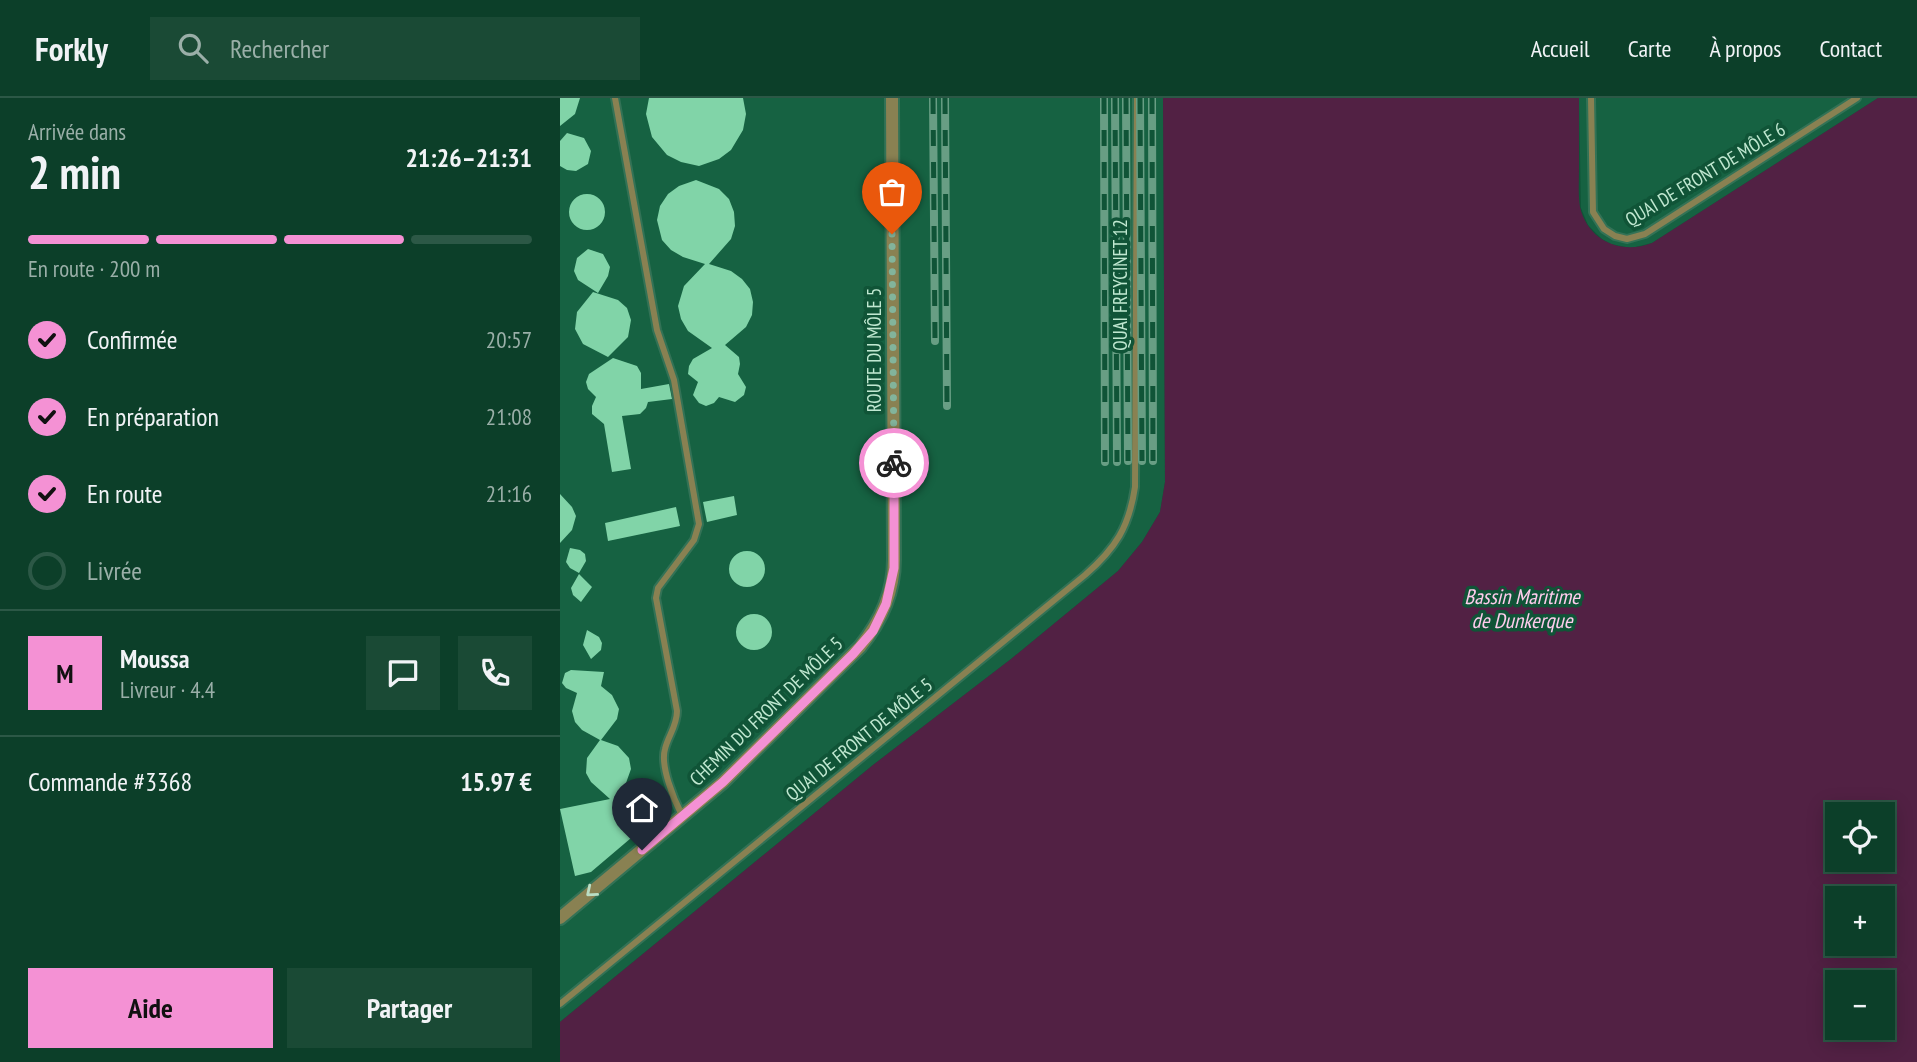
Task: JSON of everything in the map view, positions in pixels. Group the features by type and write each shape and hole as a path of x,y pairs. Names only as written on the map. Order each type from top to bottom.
{"street":[{"name":"ROUTE DU MÔLE 5","path":"892,98 894,559"},
{"name":"CHEMIN DU FRONT DE MÔLE 5","path":"560,918 723,782 860,647 873,631 886,604 893,578 894,559"}],"lane":[{"path":"615,98 657,330 674,380 699,524 694,540 658,588 656,598 677,711 676,724 665,749 664,760 674,799 683,816"},
{"name":"QUAI FREYCINET 12","path":"1135,472 1137,98"},
{"name":"QUAI DE FRONT DE MÔLE 6","path":"1591,98 1592,205 1596,218 1604,229 1627,239 1645,234 1857,98"},
{"name":"QUAI DE FRONT DE MÔLE 5","path":"560,1003 1104,559 1123,533 1128,521 1135,472"}],"shaded area":[{"path":"560,98 1163,98 1165,482 1160,512 1142,542 1118,571 1011,659 873,765 560,1022"},
{"path":"1579,98 1878,98 1652,243 1631,248 1611,244 1602,239 1588,225 1581,208"}],"water":[{"name":"Bassin Maritime de Dunkerque","path":"1163,98 1579,98 1579,188 1584,219 1590,229 1607,242 1629,247 1652,243 1878,98 1917,98 1917,1062 560,1062 560,1022 873,765 1011,659 1118,571 1142,542 1160,512 1165,482"}],"building":[{"path":"560,98 580,98 575,114 560,126"},
{"path":"649,98 743,98 746,114 743,130 731,150 719,159 699,166 681,162 667,155 652,137 646,114"},
{"path":"567,133 584,138 591,151 588,164 576,171 560,166 560,141"},
{"path":"696,180 719,189 729,199 734,212 735,226 731,239 709,264 731,271 742,279 750,289 753,302 752,315 746,327 725,345 739,357 738,374 746,387 744,395 735,402 719,397 706,406 699,403 693,395 698,382 688,374 693,359 712,348 688,331 678,306 684,286 705,264 671,250 662,240 657,220 660,206 668,194 679,186"},
{"path":"587,194 600,199 605,212 600,225 587,230 574,225 569,212 574,199"},
{"path":"588,249 603,254 610,267 598,293 578,280 574,271 577,258"},
{"path":"593,292 618,300 627,308 631,320 628,337 608,357 583,344 575,329 577,312"},
{"path":"613,358 637,366 641,373 641,389 669,384 672,399 648,402 640,414 622,416 631,469 612,472 604,424 592,414 596,397 588,389 586,382 589,374"},
{"path":"560,494 576,516 572,530 560,543"},
{"path":"734,496 737,515 707,522 703,502"},
{"path":"676,507 680,526 608,541 605,523"},
{"path":"570,548 585,554 586,561 579,573 566,562"},
{"path":"747,551 760,556 765,569 760,582 747,587 734,582 729,569 734,556"},
{"path":"579,574 592,587 581,602 573,595 571,588"},
{"path":"754,614 767,619 772,632 767,645 754,650 741,645 736,632 741,619"},
{"path":"587,630 599,637 602,643 601,650 591,659 583,645"},
{"path":"571,670 604,672 601,686 612,695 619,709 617,719 601,740 618,746 629,758 631,769 626,783 634,789 633,807 640,806 644,827 591,872 575,876 560,809 610,799 591,782 586,773 587,758 600,740 582,730 575,722 572,711 577,693 562,683 565,673"}],"railway":[{"path":"933,98 935,341"},
{"path":"945,98 947,406"},
{"path":"1104,98 1105,462"},
{"path":"1115,98 1117,462"},
{"path":"1126,98 1128,461"},
{"path":"1140,98 1142,461"},
{"path":"1152,98 1153,461"}],"way so far":[{"path":"892,234 894,463"}],"route":[{"path":"642,850 723,782 873,631 886,604 894,568 894,463"}]}
